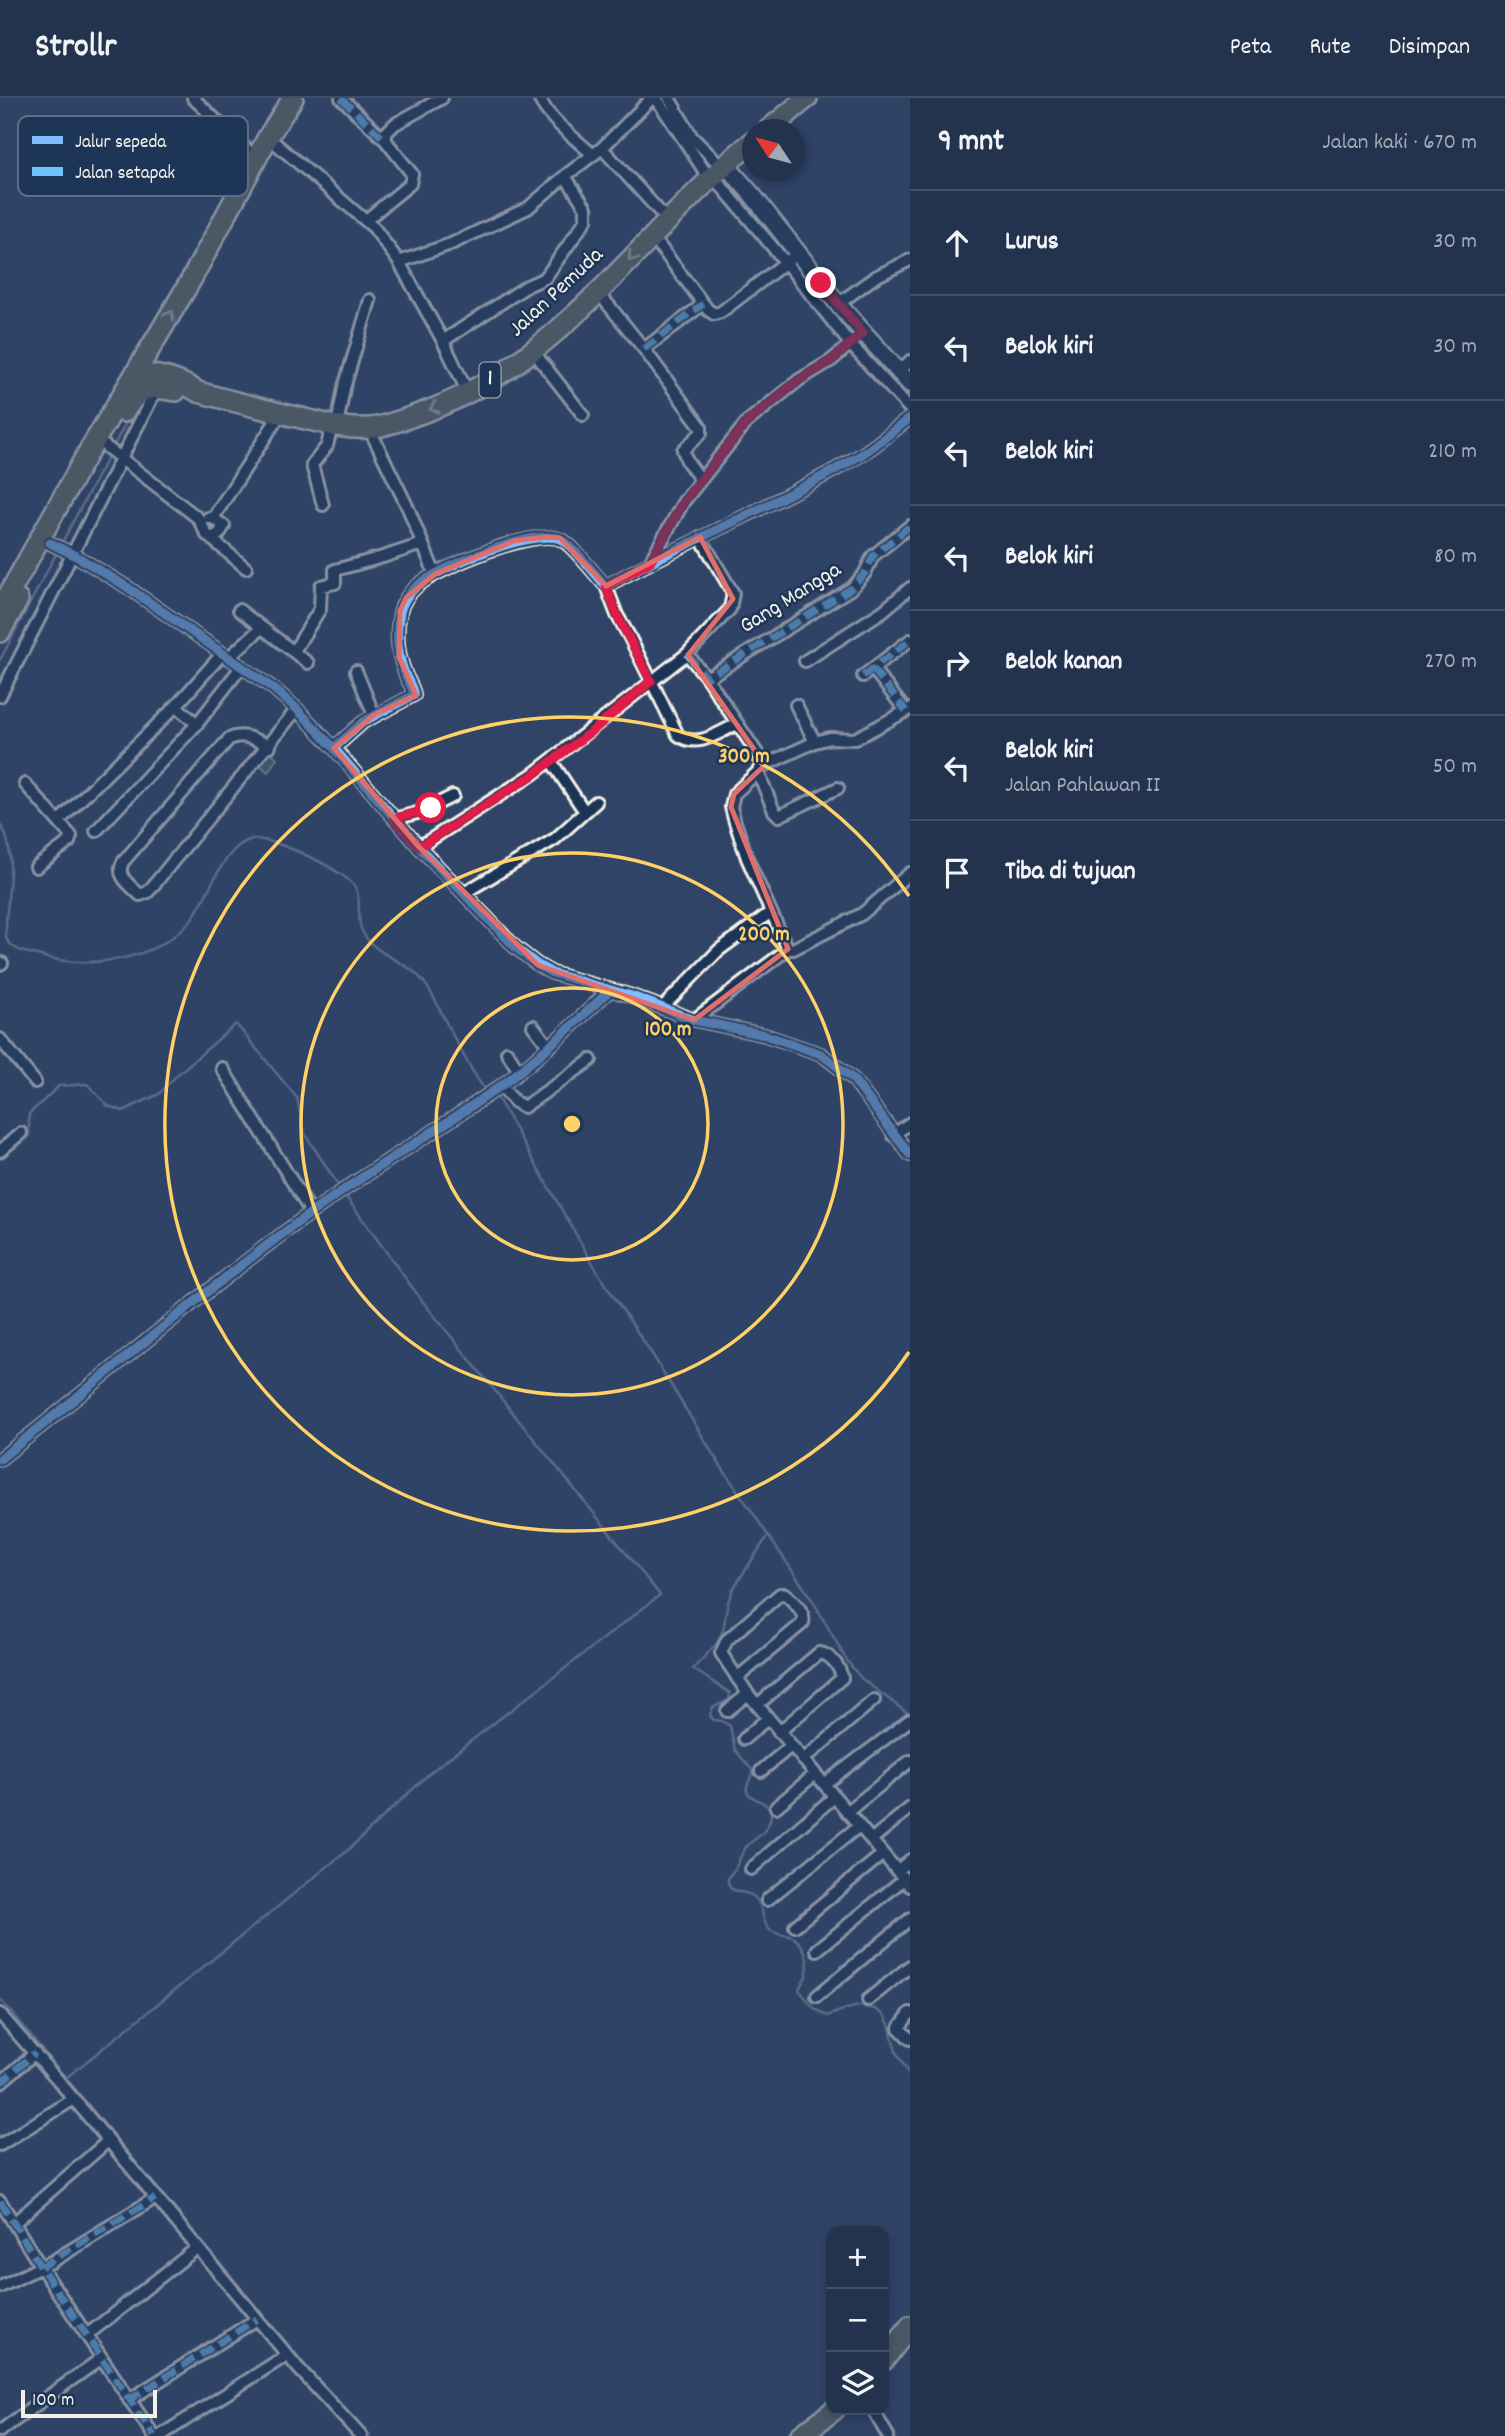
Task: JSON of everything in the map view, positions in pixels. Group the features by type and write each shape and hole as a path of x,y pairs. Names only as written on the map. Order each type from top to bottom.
{"highway":[{"path":"248,177 268,137 293,98"},
{"path":"781,119 807,98"},
{"name":"Jalan Pemuda","path":"135,374 154,374 277,420 373,435 468,393 537,357 564,326 604,298 656,240 668,221 742,151"},
{"path":"0,610 87,454 237,196"},
{"name":"Jalan Pemuda","path":"113,452 134,395 148,387 186,393 198,392"},
{"name":"1","path":"0,632 60,548 113,452"},
{"path":"889,2353 910,2326"},
{"path":"800,2436 827,2415"}],"street":[{"path":"193,98 212,116"},
{"path":"341,98 386,141 412,174 410,184 366,220"},
{"path":"386,141 386,134 394,124 442,98"},
{"path":"538,98 556,120 597,151 668,221"},
{"path":"399,262 452,244 528,208 597,151 654,98 792,258 910,409"},
{"path":"669,98 718,174 792,258 838,304 857,340 906,372"},
{"path":"268,137 366,220 399,262 443,341 468,393"},
{"path":"248,150 258,160"},
{"path":"443,341 527,286 541,281 554,266 586,220 587,213 565,176"},
{"path":"656,240 712,313 721,312 792,258"},
{"path":"838,304 875,277 910,260"},
{"path":"604,298 645,349 701,427 701,433 683,450 687,461 700,479"},
{"path":"323,505 312,465 327,446 370,300"},
{"path":"645,349 703,303"},
{"path":"650,562 684,501 747,422 799,380 832,360 857,340"},
{"path":"537,357 583,415"},
{"path":"157,388 113,452 198,519 207,535 246,568"},
{"path":"606,586 857,458 910,418"},
{"path":"213,518 277,420"},
{"path":"373,435 435,574"},
{"path":"198,519 213,518 224,526 219,534 211,538"},
{"name":"Gang Mangga","path":"707,678 852,588 866,573 873,555 910,526"},
{"path":"334,748 374,715 414,695 399,657 397,631 400,611 406,598 418,585 435,574 514,541 545,537 560,538 606,586 617,615 678,736 690,742 701,741 737,724"},
{"path":"419,847 551,761 687,654 715,627 730,609 733,599 730,586 700,537"},
{"path":"295,651 320,610 321,585 334,583 335,569 422,544"},
{"path":"0,696 60,548 127,587 242,666 298,709 419,847 515,947 538,965 552,973 694,1020 765,1035 821,1054 853,1079 910,1155"},
{"path":"805,661 883,611 910,588"},
{"path":"239,610 308,663"},
{"path":"59,821 225,656 257,632"},
{"path":"863,676 910,640"},
{"path":"687,654 707,678 737,724 761,769 774,811 779,816 838,788"},
{"path":"96,831 197,724 242,666"},
{"path":"788,949 747,858 731,807 734,794 761,769 815,742 830,738 855,739 908,710 873,669"},
{"path":"356,671 374,715"},
{"path":"796,705 815,742"},
{"path":"176,706 197,724"},
{"path":"270,746 247,736 239,735 229,739 123,862 120,873 140,895 148,892 270,746 298,709"},
{"path":"551,761 585,812"},
{"path":"25,784 70,834 70,839 36,867"},
{"path":"394,819 421,812 453,796"},
{"path":"464,893 555,839 596,802"},
{"path":"694,1020 788,949 793,949 862,914 910,873"},
{"path":"662,1008 706,961 771,912"},
{"path":"0,1459 265,1246 311,1212 493,1091 549,1047 610,990"},
{"path":"533,1026 549,1047"},
{"path":"0,1039 35,1082"},
{"path":"507,1052 519,1071"},
{"path":"493,1091 524,1107 591,1060"},
{"path":"222,1068 311,1212"},
{"path":"893,1135 910,1123"},
{"path":"0,1151 21,1133"},
{"path":"737,1678 803,1623 804,1616 785,1594 780,1594 731,1636 721,1653 737,1678 748,1695 904,1879"},
{"path":"757,1705 819,1653 828,1655 838,1667 842,1678 779,1732"},
{"path":"727,1711 748,1695"},
{"path":"803,1760 874,1700"},
{"path":"744,1739 768,1718"},
{"path":"824,1784 906,1723"},
{"path":"761,1771 791,1746"},
{"path":"847,1812 910,1761"},
{"path":"776,1807 815,1774"},
{"path":"751,1869 834,1797"},
{"path":"870,1840 910,1808"},
{"path":"767,1900 859,1826"},
{"path":"795,1926 883,1854"},
{"path":"817,1950 904,1879 910,1860"},
{"path":"817,1996 910,1919"},
{"path":"868,2000 910,1966"},
{"path":"910,2013 899,2028 910,2039"},
{"path":"0,2014 287,2355 361,2436"},
{"path":"0,2083 35,2053"},
{"path":"0,2145 74,2099"},
{"path":"14,2223 108,2141"},
{"path":"0,2287 41,2267 156,2199"},
{"path":"0,2201 154,2436"},
{"path":"87,2335 197,2248"},
{"path":"129,2400 257,2319"},
{"path":"160,2436 287,2355"},
{"path":"0,2431 102,2358"},
{"path":"876,2415 888,2436"}],"highlighted area":[{"path":"700,537 733,599 688,655 765,765 734,794 731,807 788,949 694,1020 538,965 419,847 334,748 374,715 416,695 399,657 400,611 406,598 435,574 514,541 560,538 606,586"}],"green space":[{"path":"268,749 277,758 268,772 257,762"}],"waterway":[{"path":"729,185 790,256"},
{"path":"707,196 717,186"},
{"path":"542,357 601,303"},
{"path":"833,310 853,335"},
{"path":"857,341 910,397"},
{"path":"376,438 461,408 500,387 537,362"},
{"path":"113,447 128,419"},
{"path":"280,424 328,434"},
{"path":"60,546 110,453"},
{"path":"0,660 57,552"},
{"path":"0,824 6,835 10,863 6,938 19,950 56,960 98,962 139,954 158,946 190,921 217,874 242,843 253,839 263,840 309,856 339,873 356,889 360,926 367,939 416,974 426,985 468,1064 487,1091"},
{"path":"0,1159 29,1137 29,1114 59,1086 87,1084 108,1106 123,1111 159,1094 236,1024 297,1098 305,1134 340,1188"},
{"path":"493,1094 600,1276 652,1354 718,1462 813,1601 847,1661 862,1679 910,1715"},
{"path":"66,2078 348,1850 432,1771 660,1595 420,1298 344,1194"},
{"path":"767,1537 733,1589 717,1643 693,1669 730,1693 729,1700 712,1708 710,1716 730,1726 735,1750 753,1771 747,1791 769,1807 771,1813 765,1830 745,1849 728,1883 734,1890 750,1894 757,1900 764,1921 771,1931 799,1942 807,1958 807,1970 799,1990 814,2008 827,2016 859,2006 875,2009 884,2015 896,2052 910,2076"},
{"path":"0,1999 65,2077"},
{"path":"69,2082 329,2394"},
{"path":"343,2409 370,2436"}],"marked path":[{"path":"341,98 386,141"},
{"path":"644,349 703,304"},
{"path":"687,654 707,678 852,588 865,573 873,556 910,526"},
{"path":"863,676 910,640"},
{"path":"873,669 906,711"},
{"path":"0,2083 35,2053"},
{"path":"41,2267 155,2198"},
{"path":"0,2201 154,2436"},
{"path":"129,2400 257,2319"}],"cycle path":[{"path":"334,748 363,722 414,695 399,653 398,621 406,598 428,578 488,551 549,537 567,543 606,586 824,476 869,450 910,418"},
{"path":"50,543 127,587 274,689 334,748 419,847 515,947 538,965 552,973 632,996 694,1020 765,1035 821,1054 853,1079 910,1155"},
{"path":"0,1459 269,1244 332,1198 516,1074 610,990"}],"route":[{"path":"431,808 394,819 419,847 533,775 596,728 651,681 617,615 606,586 650,562 684,501 747,422 799,380 832,360 863,333 821,283"}]}
